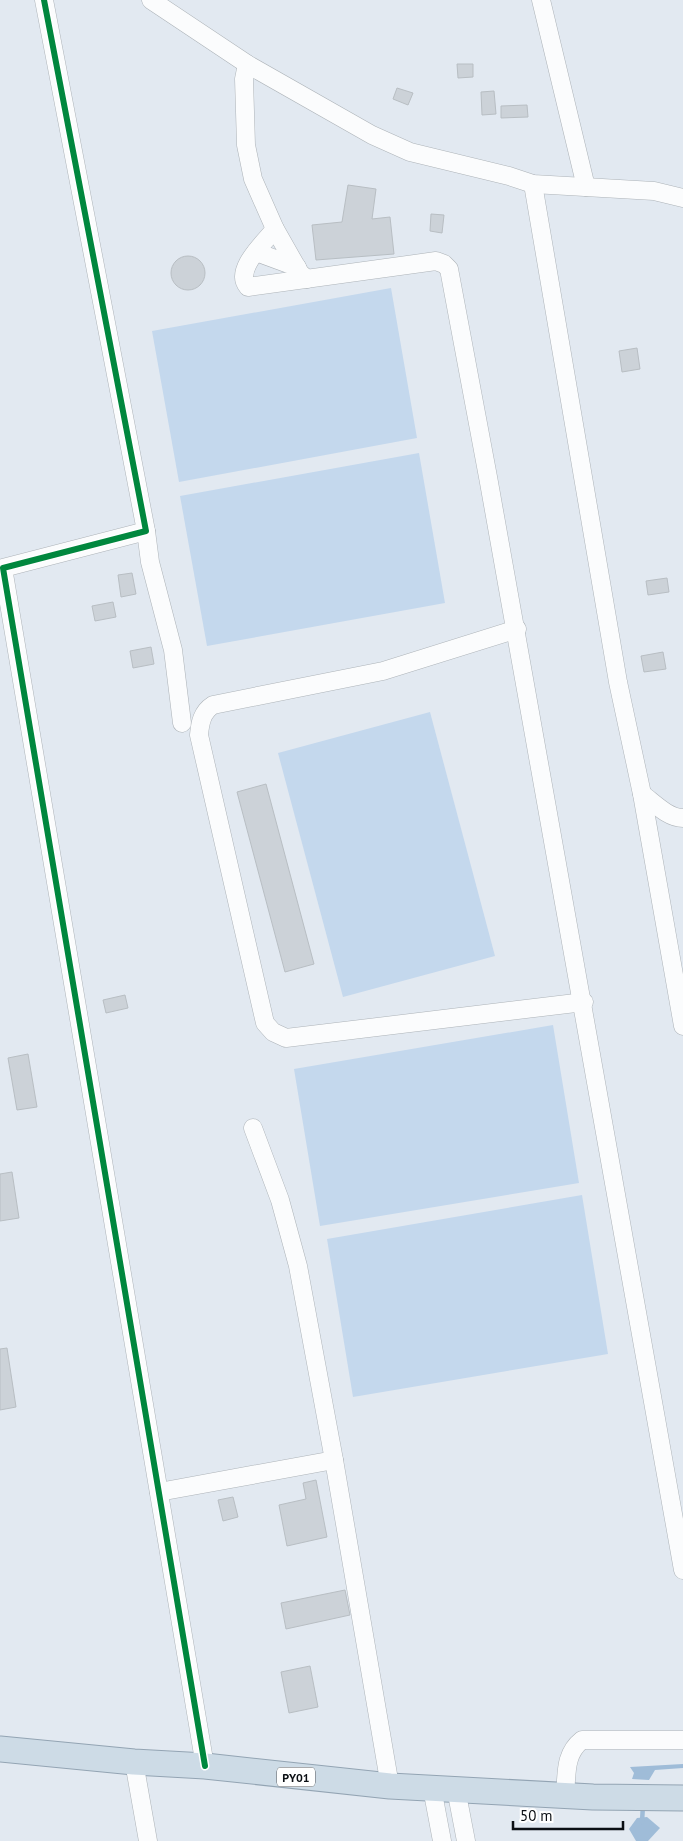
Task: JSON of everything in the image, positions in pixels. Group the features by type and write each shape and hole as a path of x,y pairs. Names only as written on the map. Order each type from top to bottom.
{"highway":[{"name":"PY01","path":"0,1749 134,1762 205,1766 390,1786 565,1796 676,1798"}],"street":[{"path":"44,0 146,531 150,562 173,650 182,723"},
{"path":"151,0 247,64 372,135 410,152 509,176 533,184 654,191 683,198"},
{"path":"540,0 586,187"},
{"path":"247,64 244,79 246,146 255,187 275,229 302,273"},
{"path":"533,184 618,682 679,974 683,1026"},
{"path":"275,229 246,267 244,280 248,287 302,273 436,261 444,264 448,269 517,629 683,1570"},
{"path":"256,252 302,273"},
{"path":"146,531 1,563 205,1766"},
{"path":"517,629 383,671 213,705 206,710 199,735 265,1023 273,1032 286,1038 584,1002"},
{"path":"642,794 665,811 683,818"},
{"path":"253,1128 280,1200 298,1266 334,1460 390,1786"},
{"path":"159,1492 334,1460"},
{"path":"565,1796 570,1754 574,1746 582,1740 683,1740"},
{"path":"134,1762 148,1841"},
{"path":"442,1841 444,1789"},
{"path":"444,1789 466,1841"}],"shaded area":[{"path":"391,288 417,438 179,482 152,331"},
{"path":"419,453 445,603 207,646 180,496"},
{"path":"430,712 495,956 343,997 278,753"},
{"path":"553,1025 579,1183 320,1226 294,1069"},
{"path":"582,1195 608,1354 353,1397 327,1239"},
{"path":"683,1764 683,1768 655,1770 649,1780 632,1779 634,1773 630,1767"},
{"path":"647,1817 660,1828 648,1841 636,1841 629,1829 637,1818"}],"building":[{"path":"457,64 473,64 473,77 458,78"},
{"path":"397,88 413,93 408,105 393,99"},
{"path":"494,91 496,114 482,115 481,92"},
{"path":"527,105 528,117 501,118 501,106"},
{"path":"348,185 376,189 372,219 390,217 394,254 316,260 312,225 342,222"},
{"path":"431,214 444,215 442,233 430,231"},
{"path":"188,256 195,257 200,261 204,266 204,280 200,285 195,289 188,290 181,289 176,285 172,280 171,273 172,266 176,261 181,257"},
{"path":"637,348 640,369 622,372 619,351"},
{"path":"132,573 136,594 121,597 118,575"},
{"path":"667,578 669,592 648,595 646,581"},
{"path":"113,602 116,617 95,621 92,606"},
{"path":"151,647 154,664 133,668 130,651"},
{"path":"663,652 666,669 644,672 641,656"},
{"path":"266,784 314,964 285,972 237,792"},
{"path":"125,995 128,1008 106,1013 103,1000"},
{"path":"28,1054 37,1107 17,1110 8,1058"},
{"path":"12,1172 19,1218 0,1221 0,1174"},
{"path":"7,1348 16,1407 0,1410 0,1349"},
{"path":"316,1480 327,1537 287,1546 279,1505 306,1499 303,1483"},
{"path":"233,1497 238,1517 223,1521 218,1500"},
{"path":"345,1590 350,1615 286,1629 281,1603"},
{"path":"310,1666 318,1707 289,1713 281,1672"}],"waterway":[{"path":"642,1822 643,1805"}],"cycle path":[{"path":"44,0 146,531 3,568 205,1766"}]}
